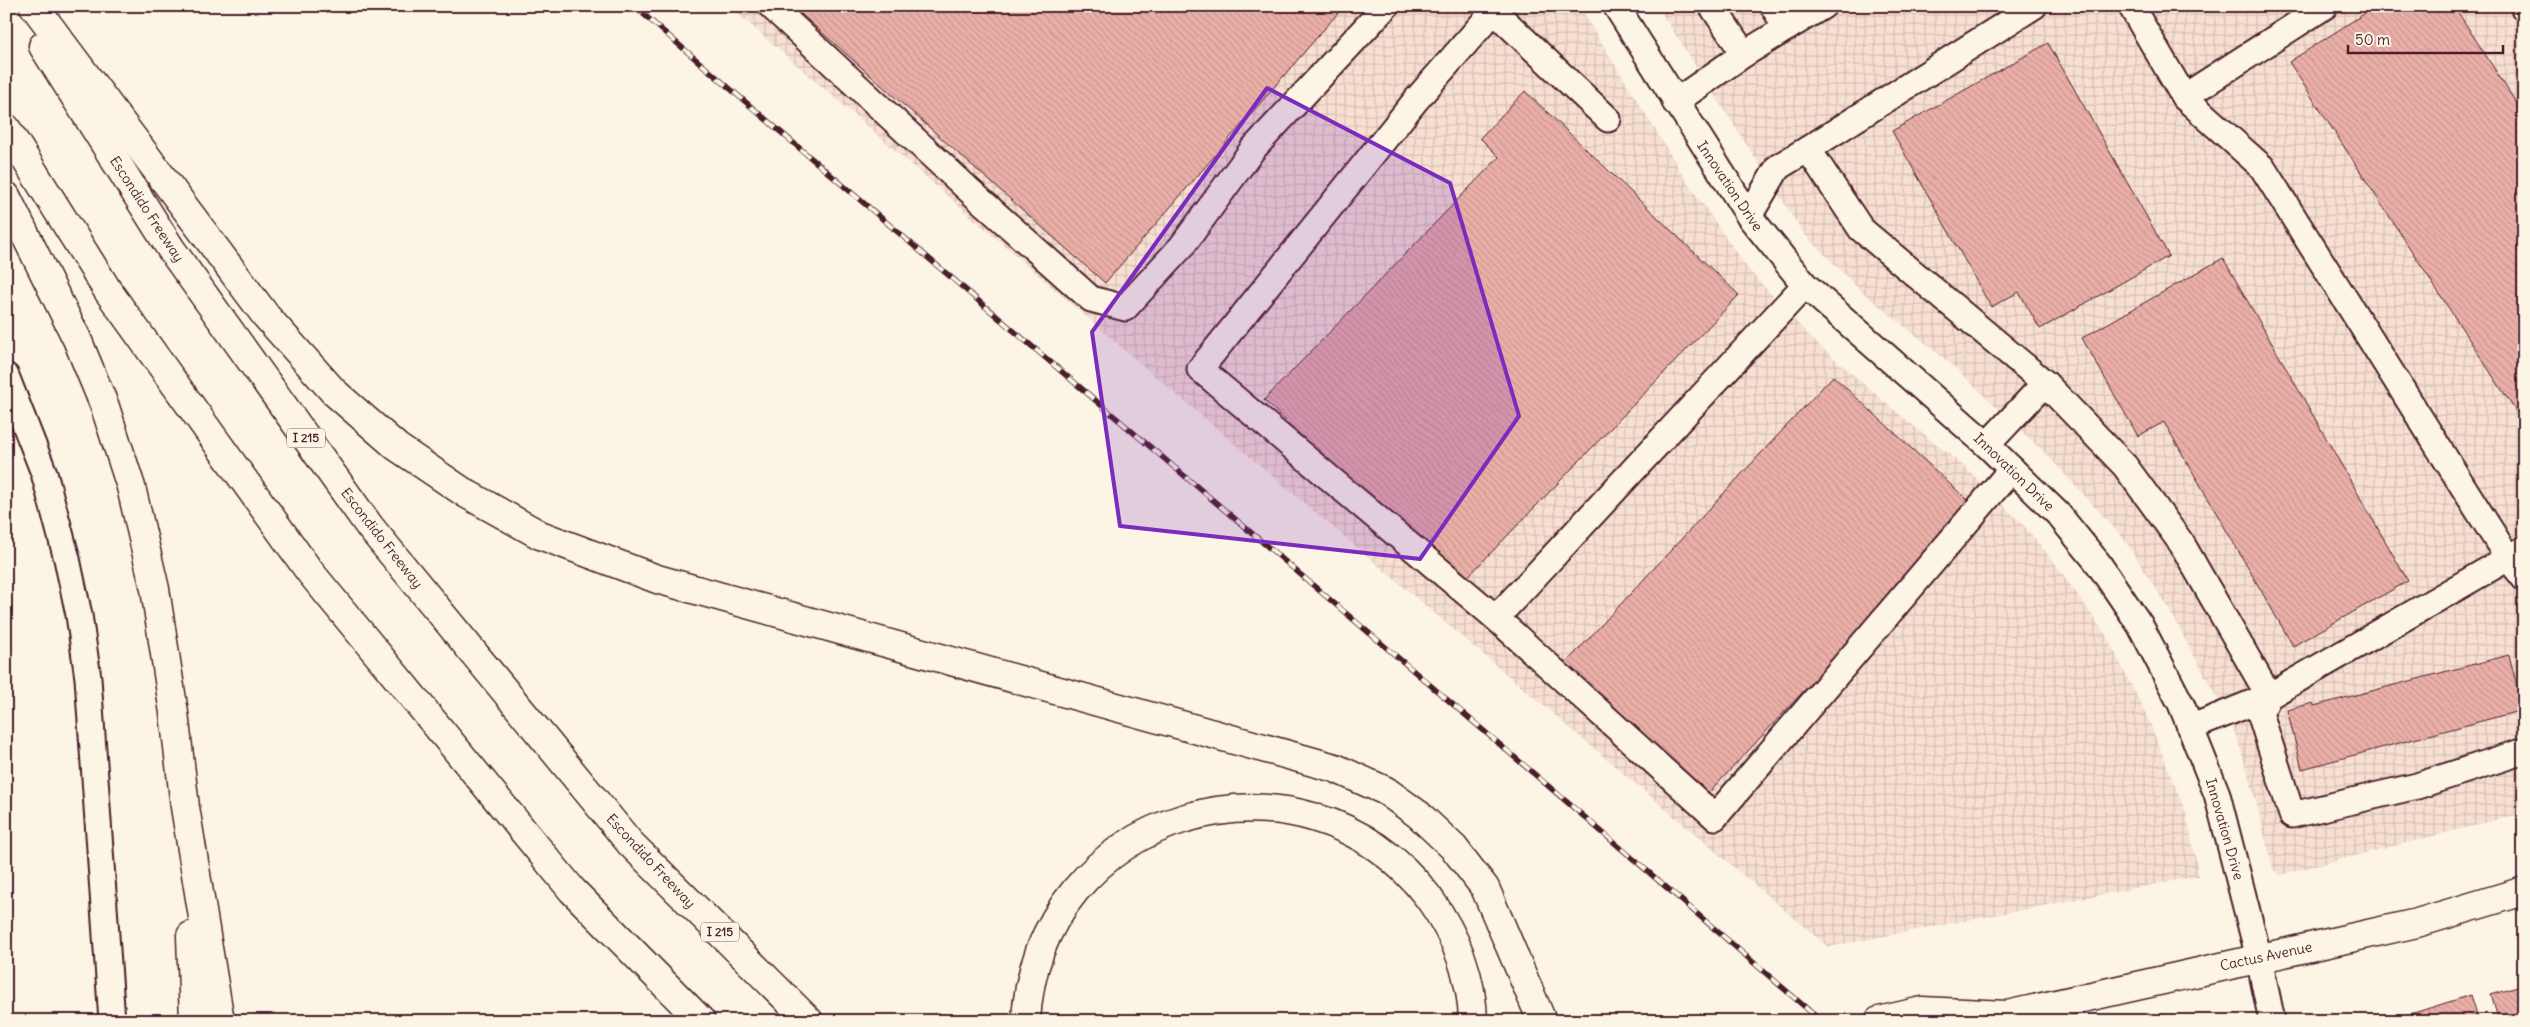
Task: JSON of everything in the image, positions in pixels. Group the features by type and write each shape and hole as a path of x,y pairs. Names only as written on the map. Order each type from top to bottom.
{"main road":[{"name":"Escondido Freeway","path":"18,6 171,249 370,526 630,842 809,1021"},
{"path":"34,6 266,316 334,392 404,452 465,493 540,535 657,579 1335,768 1386,791 1419,815 1454,848 1484,888 1542,1021"},
{"path":"6,128 108,290 310,572 572,890 701,1021"},
{"path":"6,196 78,339 105,407 130,487 155,589 174,714 185,807 220,1021"},
{"path":"185,807 194,1021"},
{"path":"1026,1021 1026,1003 1034,968 1046,938 1077,888 1099,866 1129,843 1159,827 1203,813 1250,807 1287,811 1310,816 1352,832 1383,850 1412,876 1436,908 1453,936 1464,963 1473,1021"},
{"name":"Cactus Avenue","path":"1879,1021 1922,1011 2001,1018 2418,923 2524,891"}],"street":[{"path":"770,6 969,190 1091,298 1125,308 1182,246 1253,149 1386,6"},
{"name":"Innovation Drive","path":"1616,6 1675,102 1749,216 1804,285 1987,444 2058,514 2098,564 2140,625 2181,704 2217,794 2259,958 2272,1021"},
{"path":"1712,6 1744,54"},
{"path":"1773,6 1787,28"},
{"path":"1675,102 1744,54 1823,6"},
{"path":"1749,216 1778,167 2034,6"},
{"path":"2131,6 2184,97 2262,167 2516,554 2524,578"},
{"path":"2184,97 2325,6"},
{"path":"1608,119 1496,9 1416,100 1200,369 1496,618 1715,817 2012,469"},
{"path":"1808,149 1861,229 2045,383 2125,466 2182,544 2269,696"},
{"path":"1496,618 1804,285"},
{"path":"6,376 44,473 67,559 79,615 88,678 112,1021"},
{"path":"1987,444 2045,383"},
{"path":"2190,728 2269,696 2516,554"},
{"path":"2269,696 2260,713 2292,815 2417,786 2524,751"}],"highlighted area":[{"path":"1267,88 1450,183 1519,416 1420,559 1120,526 1092,332"}],"shaded area":[{"path":"729,6 1579,6 1688,183 1748,269 1813,340 1894,410 1966,468 2025,527 2054,562 2106,635 2148,718 2187,816 2199,876 1828,947 1143,366"},
{"path":"1657,6 2524,6 2524,813 2280,875 2273,869 2254,793 2233,727 2169,610 2124,539 2049,457 1952,365 1861,291 1804,234"}],"building":[{"path":"792,6 1344,6 1105,283"},
{"path":"2376,6 2454,6 2524,115 2524,424 2289,62"},
{"path":"2048,43 2169,256 2040,329 2019,292 1991,307 1892,131"},
{"path":"1525,91 1739,295 1459,586 1264,400 1499,157 1480,138"},
{"path":"2223,258 2408,581 2293,646 2164,422 2138,436 2082,338"},
{"path":"1833,376 1975,507 1707,795 1565,664"},
{"path":"2509,655 2523,710 2302,769 2287,710 2313,703 2314,706"},
{"path":"2524,985 2524,1021 2499,1021 2491,995"},
{"path":"2471,995 2479,1021 2388,1021"}],"railway":[{"path":"634,6 1821,1021"}]}
